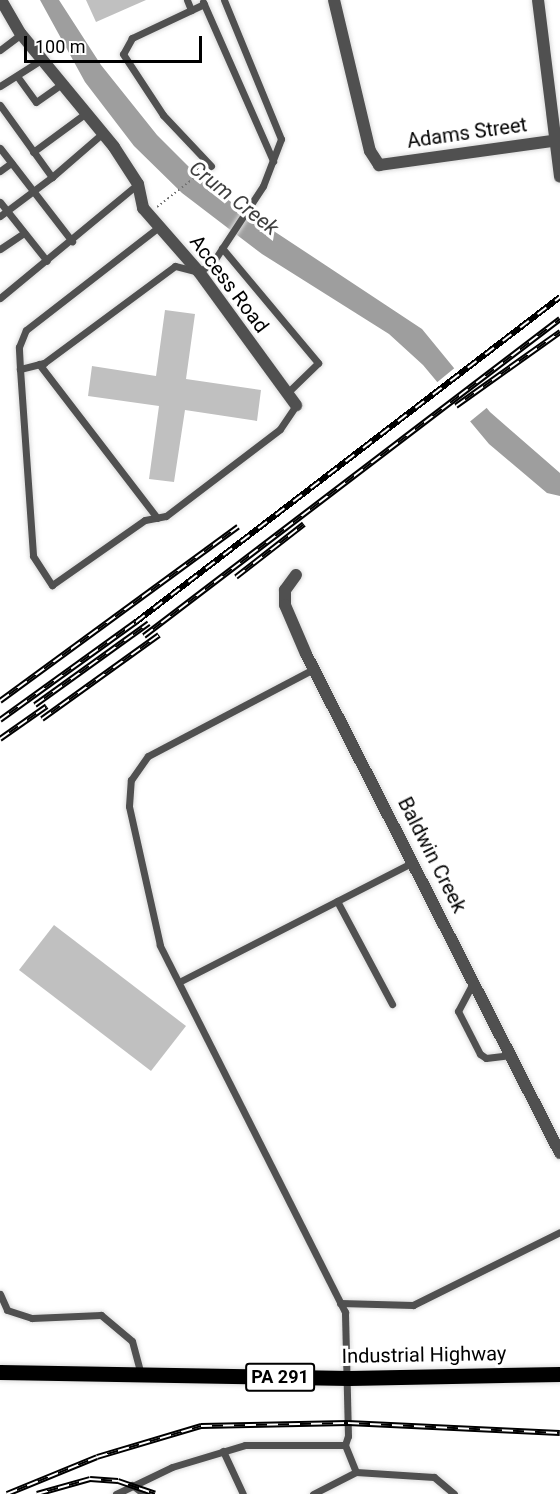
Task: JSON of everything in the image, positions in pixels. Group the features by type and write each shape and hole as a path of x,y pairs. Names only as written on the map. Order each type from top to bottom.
{"main road":[{"name":"Industrial Highway","path":"0,1372 350,1378 560,1374"}],"street":[{"name":"Access Road","path":"1,0 21,34 103,133 138,184 148,213 199,272 296,405"},
{"name":"Adams Street","path":"334,0 340,37 370,151 379,165 558,140"},
{"path":"538,0 558,140 560,177"},
{"name":"Baldwin Creek","path":"296,575 285,590 285,605 314,669 560,1153"}],"lane":[{"path":"187,0 191,10"},
{"path":"20,369 39,364 175,266 199,272 222,248 263,186 281,132 224,0"},
{"path":"211,166 164,115 123,54 132,38 203,2 273,161"},
{"path":"0,50 21,34"},
{"path":"0,86 41,60"},
{"path":"17,76 36,102 62,84"},
{"path":"0,105 52,177"},
{"path":"33,152 86,113"},
{"path":"0,216 52,177 103,133"},
{"path":"0,148 72,241"},
{"path":"0,171 12,163"},
{"path":"0,298 72,241 138,184"},
{"path":"0,202 46,261"},
{"path":"160,226 26,330 19,347 33,556 52,585 145,520 166,516 280,429 296,405"},
{"path":"0,249 24,233"},
{"path":"222,248 318,363 287,393"},
{"path":"39,364 157,518"},
{"path":"314,669 148,756 136,769 129,806 154,926 179,981 340,1303 348,1324 350,1378 345,1445 356,1472"},
{"path":"179,981 414,862"},
{"path":"337,901 392,1004"},
{"path":"474,981 458,1011 480,1054 486,1058 511,1055"},
{"path":"340,1303 413,1305 560,1232"},
{"path":"0,1297 7,1310 32,1318 101,1315 132,1341 141,1374"},
{"path":"116,1494 171,1467 223,1451 275,1443 345,1445"},
{"path":"223,1451 243,1494"},
{"path":"313,1494 356,1472 434,1477 454,1494"},
{"path":"132,1485 144,1494"}],"path":[{"path":"148,213 199,174 197,171"}],"shaded area":[{"path":"40,0 59,0 101,65 157,135 195,173 236,206 422,329 490,412 560,473 560,496 547,493 489,444 423,365 389,334 262,254 182,193 134,146 85,82"}],"pier":[{"path":"457,366 489,406 467,424 435,384"}],"building":[{"path":"86,0 146,0 96,22"},
{"path":"165,310 195,314 186,379 261,390 257,421 185,410 174,482 149,479 159,406 88,396 92,366 156,376"},
{"path":"54,925 186,1026 151,1071 19,970"}],"railway":[{"path":"0,720 136,622 560,297"},
{"path":"144,636 560,319"},
{"path":"456,406 560,332"},
{"path":"236,577 304,524"},
{"path":"0,701 238,527"},
{"path":"35,705 149,623"},
{"path":"42,719 159,635"},
{"path":"0,739 47,706"},
{"path":"7,1494 97,1457 201,1426 348,1423 560,1433"},
{"path":"37,1494 90,1479 118,1481 155,1494"}],"water label":[{"name":"Crum Creek","path":"234,198"}]}
